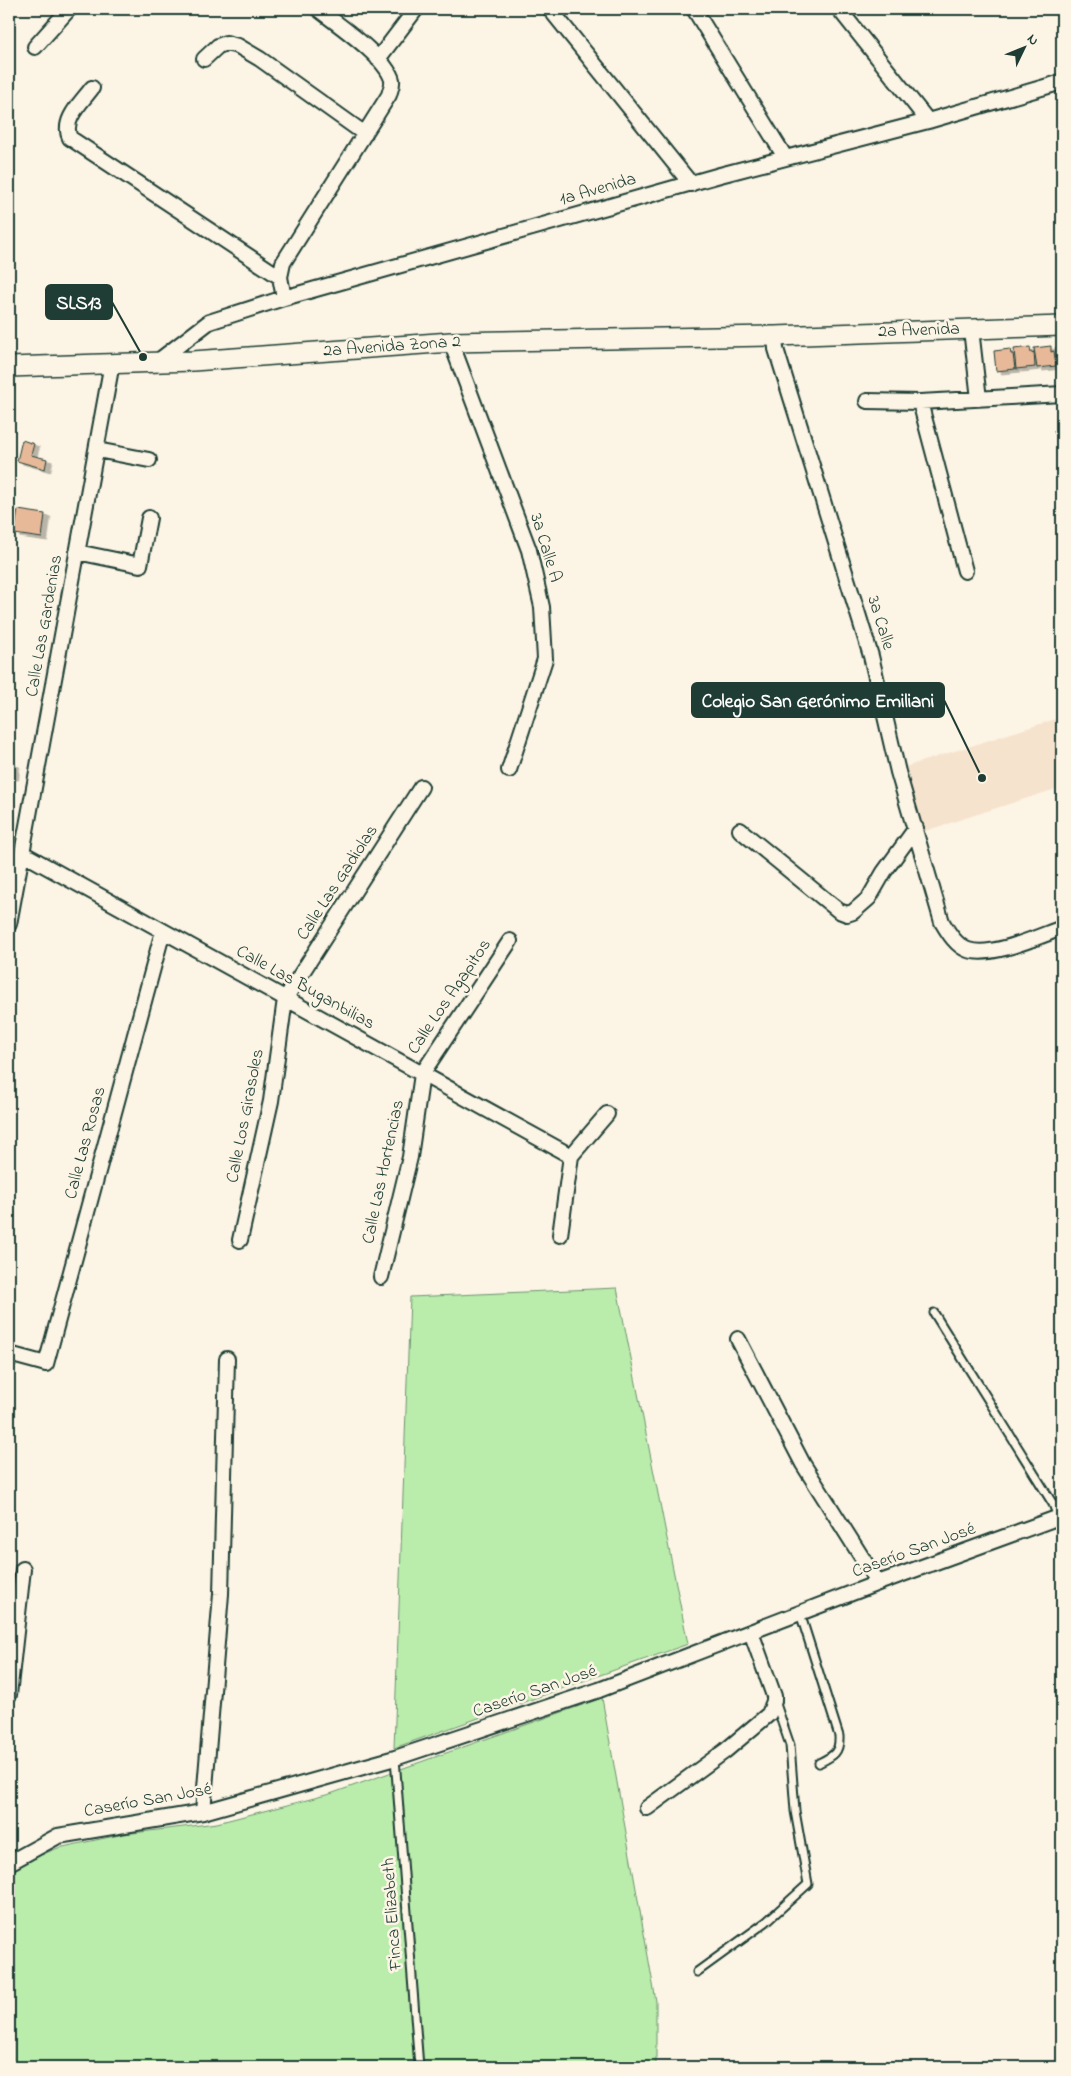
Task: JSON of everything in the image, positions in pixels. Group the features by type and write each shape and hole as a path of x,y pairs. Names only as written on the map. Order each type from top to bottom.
{"street":[{"path":"35,47 69,9"},
{"path":"284,298 280,277 283,263 389,95 392,83 388,70 378,59 318,9"},
{"path":"378,59 416,9"},
{"path":"550,9 692,184"},
{"path":"694,9 785,157"},
{"path":"839,9 928,121"},
{"path":"204,59 218,46 226,42 238,46 260,59 365,134"},
{"name":"1a Avenida","path":"157,362 209,322 284,298 785,157 928,121 1062,82"},
{"path":"92,88 67,122 67,132 70,138 280,277"},
{"name":"2a Avenida","path":"775,336 1062,326"},
{"path":"971,329 979,399"},
{"name":"2a Avenida Zona 2","path":"9,367 157,362 451,342 775,336"},
{"name":"3a Calle","path":"775,336 776,349 871,656 898,772 916,828 942,922 953,939 968,950 986,951 1009,946 1062,928"},
{"name":"3a Calle A","path":"451,342 529,550 542,607 544,659 509,770"},
{"name":"Calle Las Gardenias","path":"9,924 14,871 22,853 112,364"},
{"path":"867,401 920,402 1062,394"},
{"path":"920,402 965,572"},
{"path":"97,450 149,460"},
{"path":"77,552 140,565 149,518"},
{"name":"Calle Las Gadiolas","path":"285,999 421,788"},
{"path":"740,830 839,911 847,914 853,912 868,898 884,872 916,828"},
{"name":"Calle Las Buganbilias","path":"22,853 571,1156"},
{"name":"Calle Las Rosas","path":"9,1354 46,1364 163,931"},
{"name":"Calle Los Agapitos","path":"422,1074 510,941"},
{"name":"Calle Los Girasoles","path":"240,1240 271,1101 285,999"},
{"name":"Calle Las Hortencias","path":"381,1277 410,1157 422,1074"},
{"path":"560,1235 571,1156 607,1114"},
{"path":"738,1339 803,1464 878,1584"},
{"path":"203,1812 221,1594 227,1359"},
{"name":"Caserío San José","path":"9,1863 58,1836 203,1812 395,1758 599,1690 1060,1516"},
{"path":"9,1696 23,1569"},
{"path":"647,1808 732,1745 769,1714 774,1701 751,1632"}],"lane":[{"path":"934,1313 1060,1516"},
{"path":"800,1613 839,1736 840,1746 836,1752 820,1763"},
{"path":"698,1972 766,1922 808,1884 795,1811 790,1745 774,1701"},
{"name":"Finca Elizabeth","path":"395,1758 419,2067"}],"shaded area":[{"path":"1062,717 1062,787 919,833 898,769"}],"green space":[{"path":"617,1288 688,1644 394,1748 410,1297"},
{"path":"602,1698 656,2001 656,2067 9,2067 10,1867 58,1848 124,1834 217,1823 330,1794"}],"building":[{"path":"1051,346 1051,352 1054,351 1056,366 1037,368 1034,348"},
{"path":"1062,346 1062,367 1058,368 1056,347"},
{"path":"1030,347 1031,353 1034,352 1035,367 1016,369 1014,349"},
{"path":"1010,349 1011,354 1013,354 1015,369 996,371 994,351"},
{"path":"1062,428 1062,451 1054,431"},
{"path":"22,440 34,444 31,455 47,459 45,469 17,461"},
{"path":"18,510 45,514 42,538 14,534"},
{"path":"9,763 14,764 13,777 9,777"}],"place":[{"name":"SLS13","path":"143,357"},
{"name":"Colegio San Gerónimo Emiliani","path":"982,778"}]}
